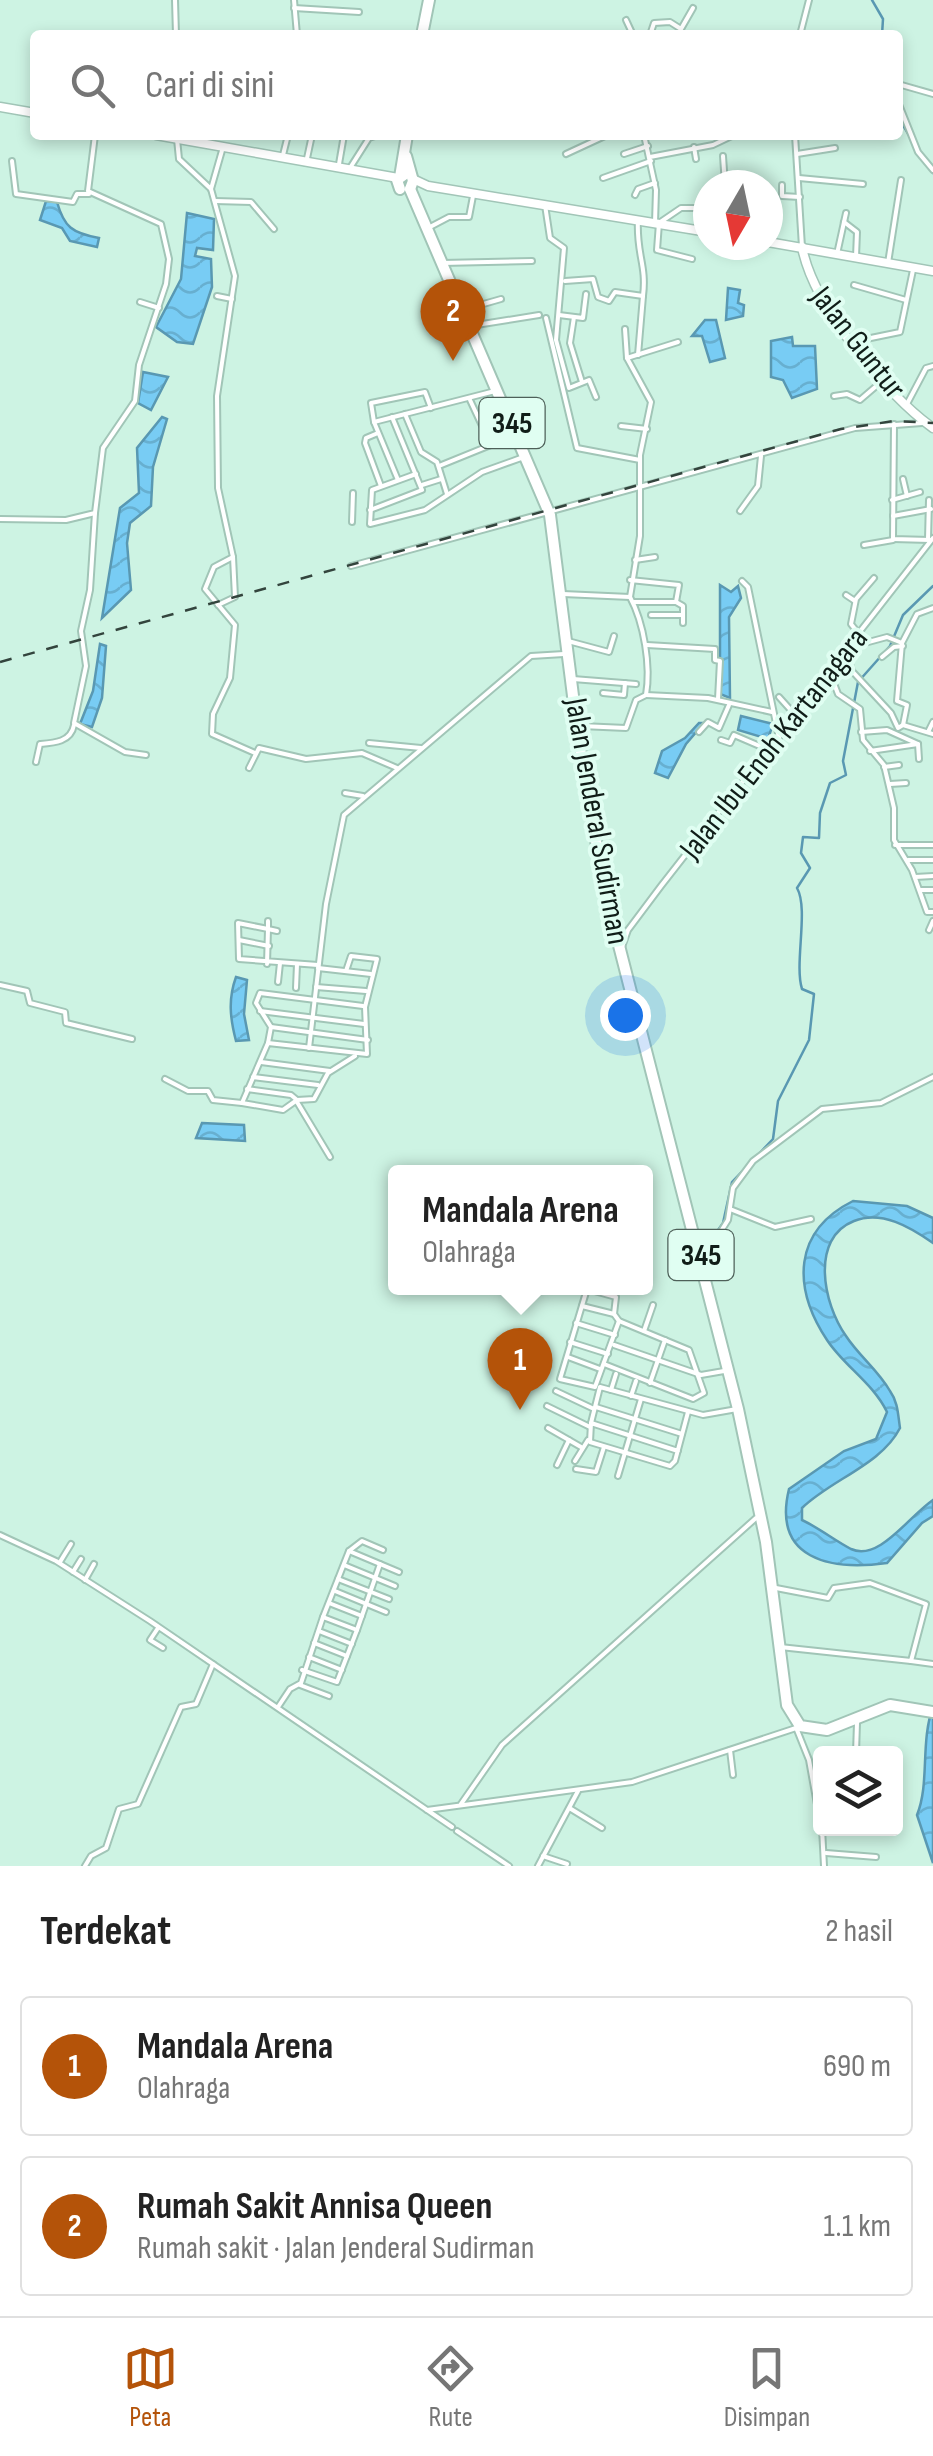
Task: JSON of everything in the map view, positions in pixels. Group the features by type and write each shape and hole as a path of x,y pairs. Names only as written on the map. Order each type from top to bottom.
{"main road":[{"path":"423,30 428,0"},
{"path":"0,107 30,112"},
{"path":"203,140 428,186 693,229"},
{"path":"402,181 406,140"},
{"name":"Jalan Jenderal Sudirman","path":"402,181 549,512 597,853 738,1409 772,1587 787,1705 798,1727"},
{"path":"783,244 933,271"},
{"name":"Jalan Guntur","path":"802,247 811,282 884,379 929,423"},
{"path":"798,1727 827,1730 890,1705 930,1711"}],"street":[{"path":"175,0 176,30"},
{"path":"294,0 296,30"},
{"path":"801,30 809,0"},
{"path":"294,8 359,12"},
{"path":"651,30 652,24 668,22 681,29 692,10"},
{"path":"626,20 631,30"},
{"path":"903,84 933,94"},
{"path":"903,114 918,152 933,170"},
{"path":"89,194 94,140"},
{"path":"180,140 179,159 211,190 235,276 217,396 218,490 236,597 217,605"},
{"path":"282,158 287,140"},
{"path":"306,163 311,140"},
{"path":"338,169 343,140"},
{"path":"348,171 366,140"},
{"path":"566,154 595,140"},
{"path":"646,140 655,184 657,250 692,259"},
{"path":"604,178 651,159 724,140"},
{"path":"796,140 802,247"},
{"path":"624,154 648,146"},
{"path":"211,190 223,147"},
{"path":"694,147 696,159"},
{"path":"797,154 835,148"},
{"path":"723,156 724,170"},
{"path":"12,161 16,194 72,202 77,194 89,194 154,218 164,228 169,264 140,365 135,401 103,448 92,561 80,631 86,666 73,732 58,744 42,743 36,762"},
{"path":"799,178 863,184"},
{"path":"888,262 901,180"},
{"path":"635,195 638,189 655,184"},
{"path":"425,228 442,224 449,217 469,217 474,193"},
{"path":"783,196 800,196"},
{"path":"215,201 251,202 274,229"},
{"path":"545,204 550,238 564,248 556,344 570,388 589,380 596,397"},
{"path":"657,223 681,208 693,208"},
{"path":"837,254 846,214"},
{"path":"638,220 636,251 646,268 638,354"},
{"path":"844,222 857,232 856,257"},
{"path":"441,263 532,261"},
{"path":"859,342 900,332 913,267"},
{"path":"564,281 593,279 596,295 609,301 615,292 643,296"},
{"path":"854,285 906,300"},
{"path":"559,314 583,317 586,294"},
{"path":"217,296 232,300"},
{"path":"462,310 501,299"},
{"path":"140,302 159,308"},
{"path":"469,326 539,316"},
{"path":"574,317 570,343 582,382"},
{"path":"546,318 576,448 640,460"},
{"path":"625,329 628,358 651,402 640,460 636,560 630,580 640,634 647,645 646,695"},
{"path":"628,358 678,342"},
{"path":"906,404 926,368 933,366"},
{"path":"834,396 847,394 852,400 861,400 884,379"},
{"path":"634,390 641,388"},
{"path":"374,422 498,390"},
{"path":"398,480 374,422 373,402 427,392 431,408"},
{"path":"470,400 491,446"},
{"path":"405,414 422,452 439,466 447,494"},
{"path":"392,417 422,485"},
{"path":"351,566 856,428 929,423"},
{"path":"894,424 894,540"},
{"path":"621,426 647,429"},
{"path":"378,433 364,440 381,486"},
{"path":"439,466 517,434"},
{"path":"416,474 372,490 369,512 373,526 424,510 482,472 526,456"},
{"path":"740,511 758,486 760,456"},
{"path":"354,493 352,518 418,494 422,485 441,479"},
{"path":"903,479 907,496"},
{"path":"892,500 920,492"},
{"path":"864,545 930,540 929,500"},
{"path":"894,516 930,509"},
{"path":"0,519 66,520 95,513"},
{"name":"Jalan Ibu Enoh Kartanagara","path":"620,951 628,930 797,717 930,540"},
{"path":"232,557 214,567 206,580 206,594 235,626 230,678 213,714 212,734 255,753"},
{"path":"636,560 655,557"},
{"path":"82,559 92,561"},
{"path":"859,634 851,624 854,601 874,578"},
{"path":"630,580 676,583 680,585 676,602"},
{"path":"742,581 748,588 779,738"},
{"path":"562,594 676,602 682,604 683,623"},
{"path":"846,595 854,601"},
{"path":"882,657 899,641 917,614 933,608"},
{"path":"651,615 683,615"},
{"path":"568,641 609,652 614,636"},
{"path":"899,641 871,638 866,646 848,649 852,671 862,678 898,728 903,725 930,733 933,722"},
{"path":"899,641 897,701 907,704 903,725"},
{"path":"647,645 715,648 715,660 720,661 718,699"},
{"path":"309,1048 342,819 363,796 530,656 569,654"},
{"path":"830,673 838,694 854,702 861,732 884,767 895,845 930,912 923,918"},
{"path":"572,679 636,684"},
{"path":"624,695 625,683"},
{"path":"603,693 638,698 646,695 718,699 729,705 772,712"},
{"path":"577,726 626,728 638,698"},
{"path":"779,698 797,717"},
{"path":"698,732 707,722 719,728 729,705"},
{"path":"74,725 98,732 125,752 146,755"},
{"path":"861,732 887,730 918,744"},
{"path":"721,740 730,743 734,735 769,750"},
{"path":"369,743 421,748"},
{"path":"870,751 918,744"},
{"path":"918,744 919,759"},
{"path":"250,768 259,748 306,759 362,753 397,768"},
{"path":"884,767 899,765"},
{"path":"889,784 906,783"},
{"path":"345,793 363,796"},
{"path":"895,845 933,845"},
{"path":"906,860 933,860"},
{"path":"915,877 933,876"},
{"path":"920,890 933,890"},
{"path":"230,921 277,931"},
{"path":"267,964 268,921"},
{"path":"929,930 933,922"},
{"path":"238,923 238,959 371,974"},
{"path":"615,930 628,930"},
{"path":"238,940 268,946"},
{"path":"165,1079 188,1091 208,1091 212,1099 283,1110 296,1101 316,1098 318,1085 330,1071 367,1054 365,1007 378,958 351,956 346,971"},
{"path":"278,982 280,963"},
{"path":"296,988 297,964"},
{"path":"0,985 28,991 30,1003 66,1012 66,1022 132,1040"},
{"path":"316,987 367,991"},
{"path":"365,1007 260,993 256,999 271,1026 368,1040"},
{"path":"260,1011 366,1024"},
{"path":"242,1104 268,1043 271,1026"},
{"path":"268,1043 356,1056"},
{"path":"260,1062 330,1071"},
{"path":"254,1077 318,1085"},
{"path":"707,1280 713,1244 730,1209 733,1188 745,1168 803,1120 826,1108 856,1109 881,1103 933,1077"},
{"path":"246,1089 291,1095 330,1157"},
{"path":"730,1209 775,1227 811,1219"},
{"path":"587,1295 560,1379 594,1388 620,1321"},
{"path":"609,1295 616,1297 614,1314"},
{"path":"644,1331 653,1305"},
{"path":"568,1357 696,1399 704,1392 690,1351 620,1321 614,1314 582,1306"},
{"path":"576,1323 615,1335"},
{"path":"650,1383 666,1339"},
{"path":"570,1342 608,1354"},
{"path":"612,1344 701,1375 728,1370"},
{"path":"611,1390 616,1374"},
{"path":"631,1396 636,1381"},
{"path":"576,1461 588,1440 599,1387 708,1416 738,1409"},
{"path":"556,1391 594,1408 682,1434"},
{"path":"618,1476 641,1398"},
{"path":"547,1406 590,1425 678,1451"},
{"path":"588,1440 670,1466 688,1412"},
{"path":"548,1428 581,1447"},
{"path":"557,1465 569,1440"},
{"path":"576,1470 596,1472 604,1447"},
{"path":"460,1804 502,1745 760,1516"},
{"path":"0,1535 59,1563 158,1627 509,1866"},
{"path":"300,1684 348,1551 362,1541 384,1550"},
{"path":"59,1563 70,1544"},
{"path":"348,1551 400,1572"},
{"path":"73,1572 81,1558"},
{"path":"84,1580 94,1564"},
{"path":"302,1670 337,1682 380,1564"},
{"path":"343,1565 395,1586"},
{"path":"338,1578 389,1600"},
{"path":"772,1587 828,1598 834,1588 869,1583 926,1602 912,1661"},
{"path":"333,1590 386,1612"},
{"path":"328,1603 362,1616"},
{"path":"323,1618 357,1630"},
{"path":"158,1627 150,1640 163,1648"},
{"path":"318,1630 352,1644"},
{"path":"313,1643 347,1656"},
{"path":"152,1652 156,1644"},
{"path":"780,1647 933,1664"},
{"path":"308,1657 342,1670"},
{"path":"85,1866 90,1856 106,1848 119,1809 138,1804 182,1707 198,1702 212,1664"},
{"path":"278,1708 290,1689 300,1684 329,1696"},
{"path":"856,1746 857,1718"},
{"path":"427,1810 632,1782 798,1727 813,1782"},
{"path":"730,1749 733,1775"},
{"path":"538,1866 572,1809 578,1791"},
{"path":"572,1809 602,1828"},
{"path":"823,1836 824,1866"},
{"path":"826,1853 876,1856"},
{"path":"543,1856 567,1864"}],"water":[{"path":"46,201 57,202 70,228 99,238 97,247 70,241 62,228 40,220"},
{"path":"187,213 214,219 213,250 197,248 195,256 211,259 212,287 193,344 177,342 156,327 181,279"},
{"path":"728,288 740,290 738,303 744,305 743,316 726,320"},
{"path":"705,320 716,320 725,358 710,362 702,336 692,336"},
{"path":"792,337 793,346 815,346 817,389 792,398 783,380 771,377 771,341"},
{"path":"143,372 168,377 151,410 138,403"},
{"path":"162,417 167,419 153,467 151,506 130,523 127,543 131,590 102,618 120,508 139,493 137,448"},
{"path":"720,585 731,592 738,586 741,598 729,617 730,698 720,694"},
{"path":"100,644 106,646 102,698 92,727 80,724 93,691"},
{"path":"741,716 773,724 768,739 738,730"},
{"path":"699,723 704,723 686,744 668,778 655,773 662,751 685,738"},
{"path":"236,977 247,980 244,1014 249,1040 236,1041 234,1033 231,1001"},
{"path":"202,1123 244,1125 245,1141 196,1138"},
{"path":"853,1201 907,1206 933,1218 933,1243 885,1219 854,1221 840,1230 826,1256 831,1307 851,1343 893,1395 900,1428 869,1462 802,1508 802,1520 851,1549 862,1551 883,1543 933,1500 933,1516 887,1563 866,1565 826,1562 810,1555 789,1531 786,1513 789,1489 844,1451 876,1439 887,1412 827,1340 808,1300 804,1281 809,1244 833,1213"},
{"path":"933,1707 933,1863 917,1815"}],"waterway":[{"path":"872,0 883,19 882,30"},
{"path":"903,125 909,135"},
{"path":"912,142 933,173"},
{"path":"709,1259 709,1243 723,1223 732,1182 773,1139 778,1101 809,1040 814,994 802,989 800,978 802,909 797,888 810,868 801,853 803,837 819,838 820,813 830,783 846,775 843,761 858,682 890,646 903,615 933,586"}],"railway":[{"path":"0,662 841,429 894,421 933,423"}],"place":[{"name":"Rumah Sakit Annisa Queen","path":"453,361"},
{"name":"Mandala Arena","path":"520,1410"}]}
